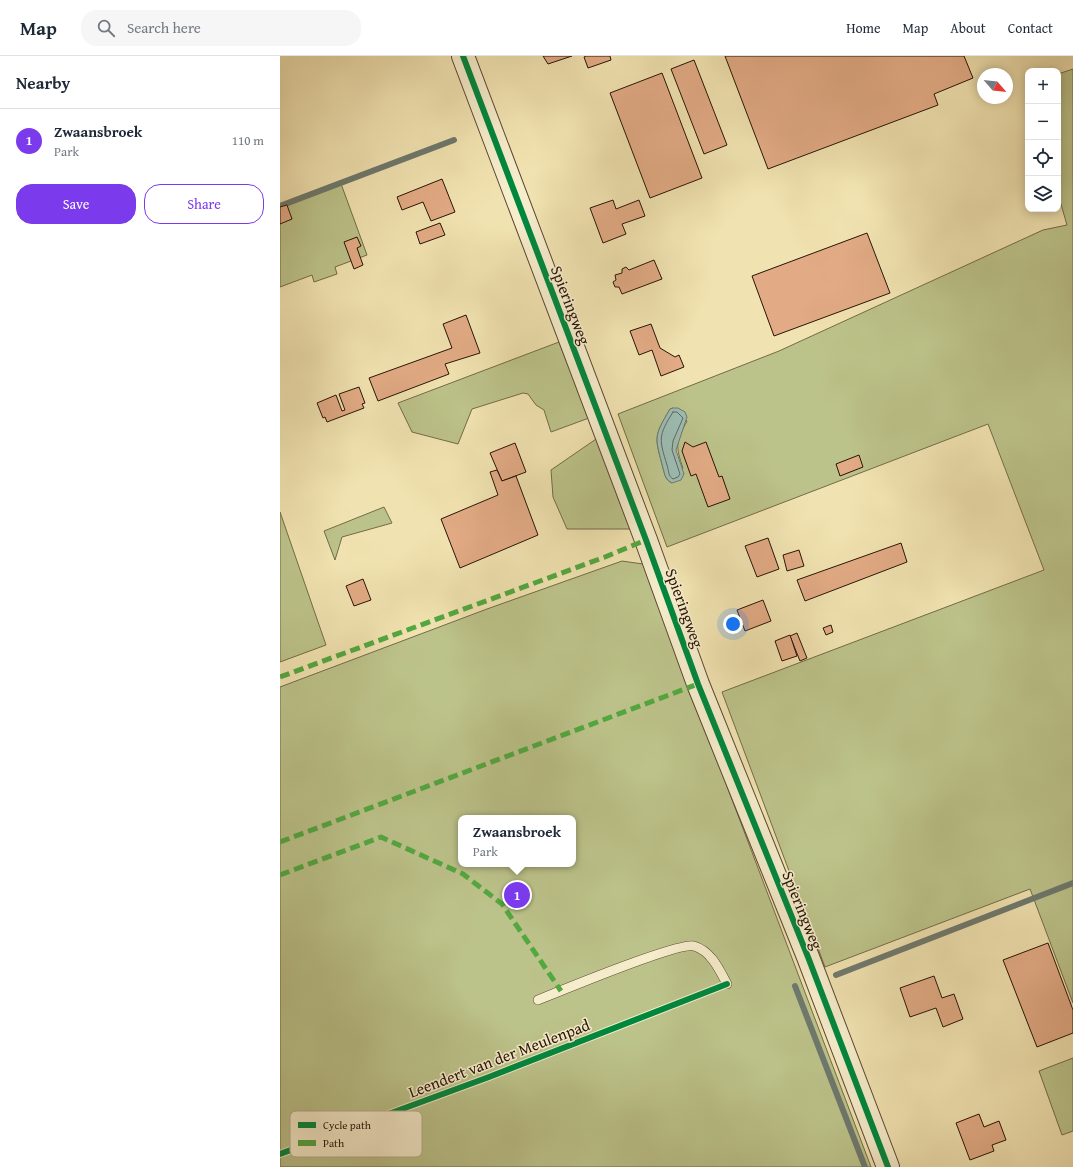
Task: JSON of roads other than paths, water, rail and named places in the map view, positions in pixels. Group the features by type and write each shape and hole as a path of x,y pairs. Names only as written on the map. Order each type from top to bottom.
{"street":[{"name":"Spieringweg","path":"463,56 646,540 698,684 808,957 888,1167"}],"lane":[{"path":"538,1000 668,950 692,945 705,952 712,958 727,984"}],"water":[{"path":"678,408 685,412 687,417 676,450 684,474 681,480 672,483 665,475 658,449 657,437 664,419 670,409"}],"waterway":[{"path":"280,206 454,140"},
{"path":"836,975 1073,883"},
{"path":"795,986 865,1167"}],"place":[{"name":"Zwaansbroek","path":"517,895"}]}
